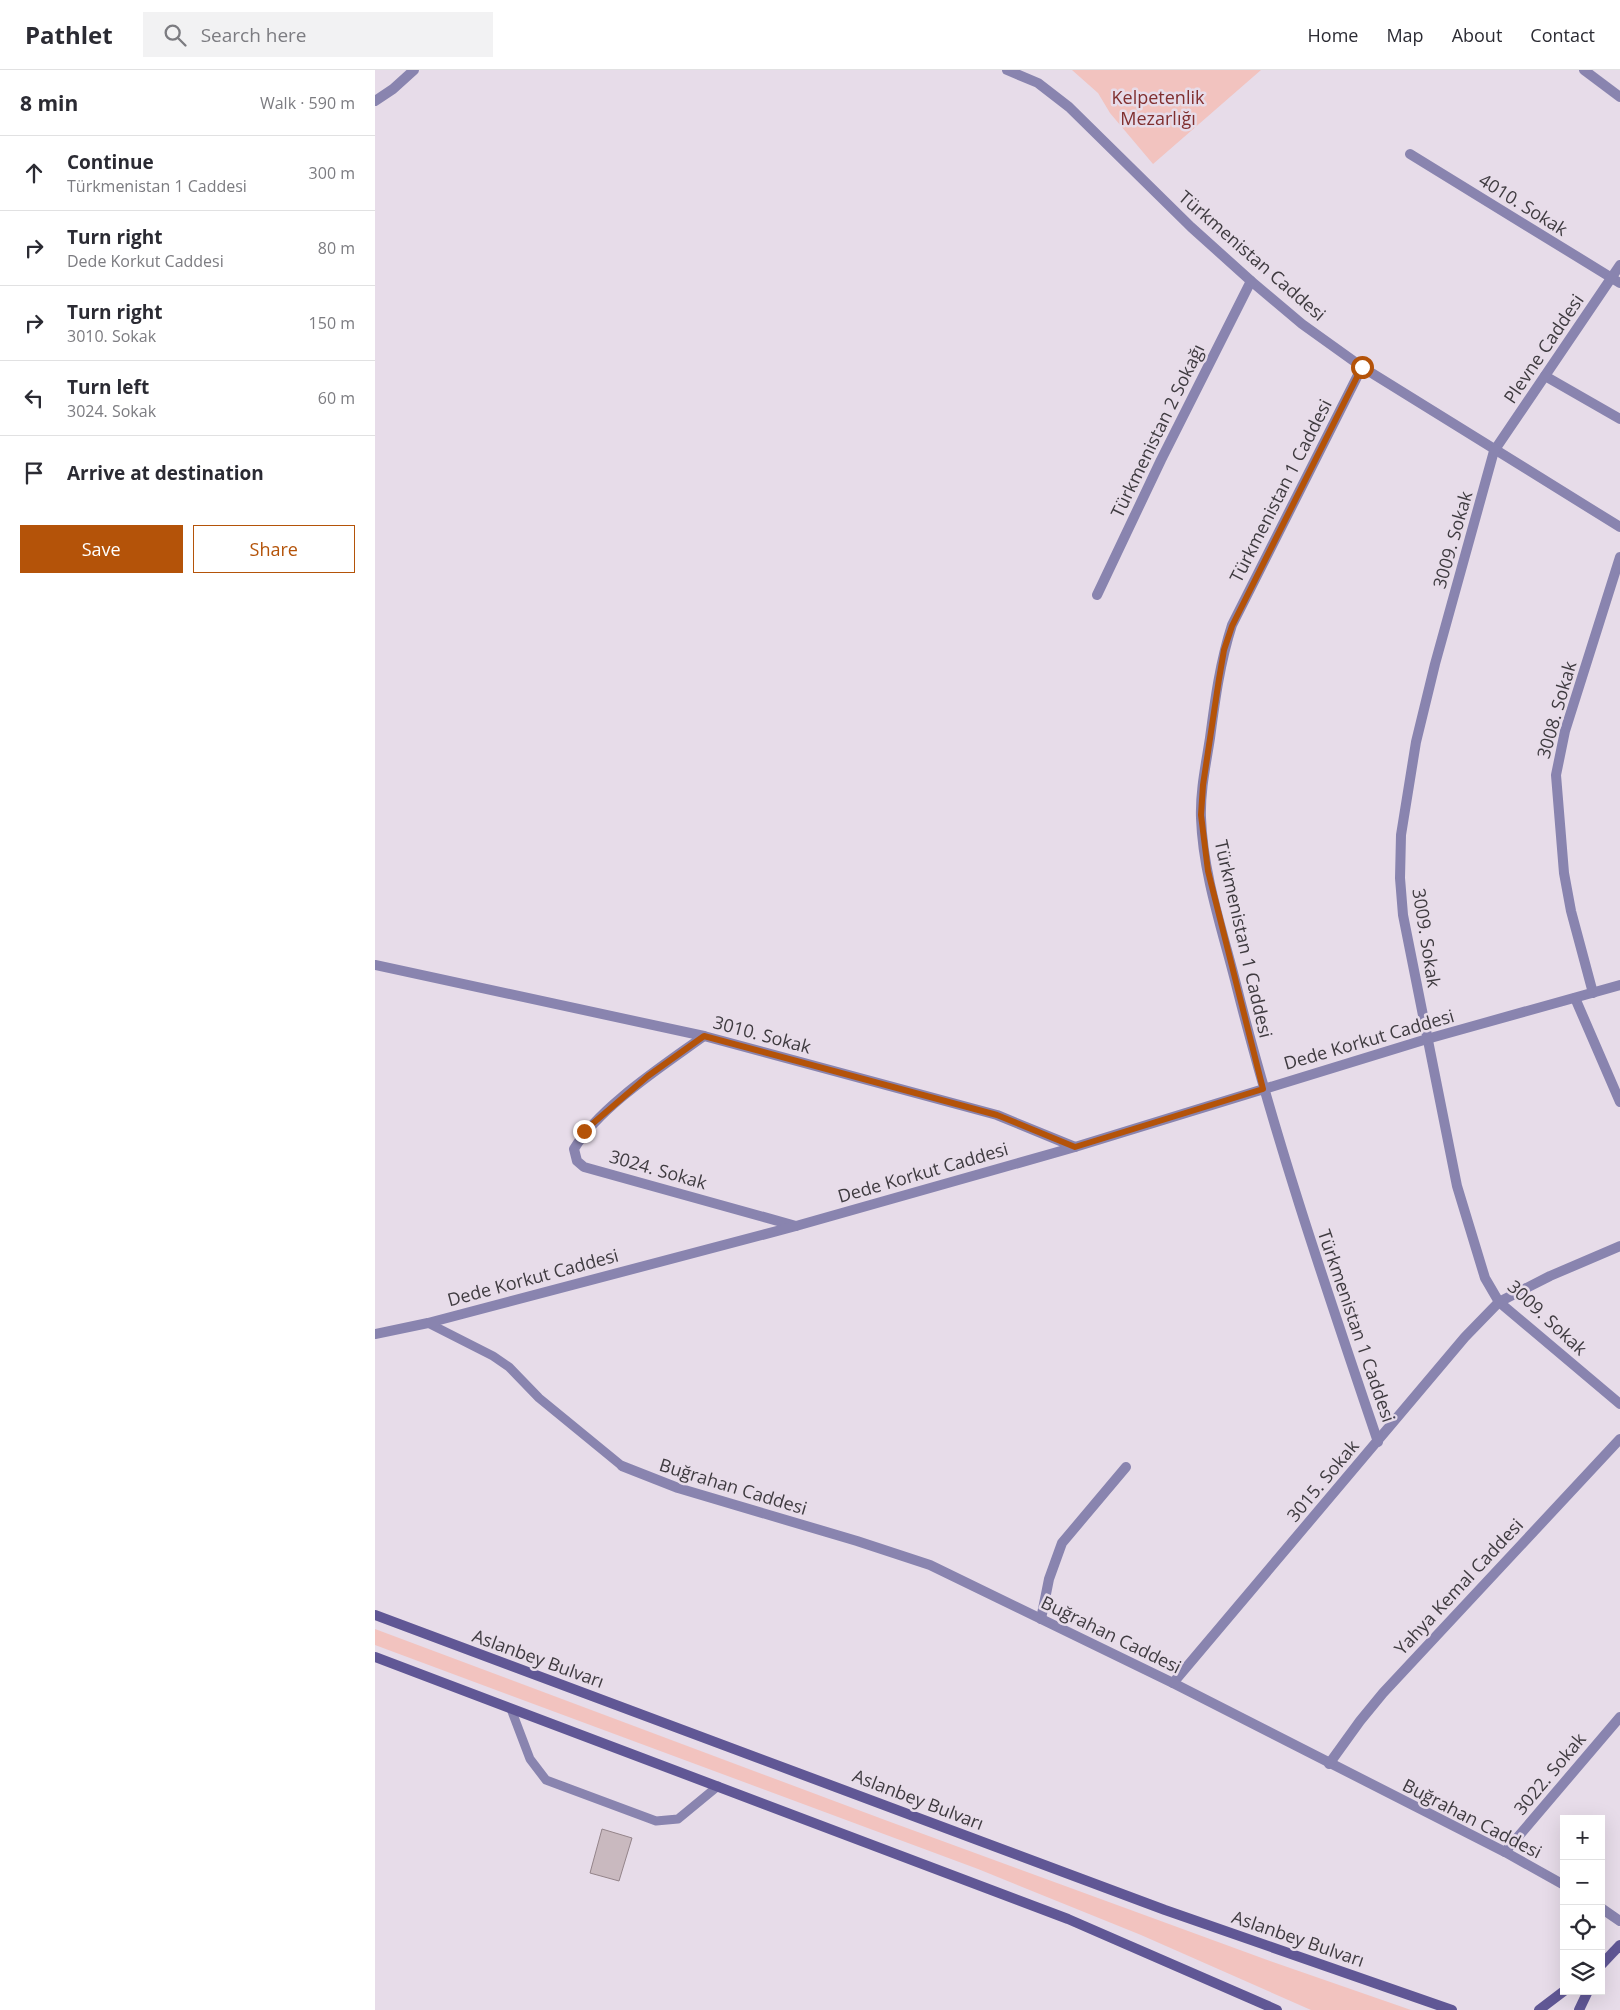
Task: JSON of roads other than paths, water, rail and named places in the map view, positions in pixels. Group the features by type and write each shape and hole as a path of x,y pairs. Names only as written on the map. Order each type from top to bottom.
{"main road":[{"name":"Aslanbey Bulvarı","path":"375,1615 1165,1910 1452,2010"},
{"path":"375,1657 1068,1919 1277,2010"},
{"path":"1605,1961 1620,1945"},
{"path":"1539,2010 1560,1994"},
{"path":"1579,2010 1586,1995"}],"street":[{"path":"375,101 393,89 415,70"},
{"name":"Türkmenistan Caddesi","path":"1007,70 1038,83 1069,107 1191,227 1302,324 1362,367 1620,527"},
{"path":"1584,70 1620,97"},
{"name":"4010. Sokak","path":"1410,154 1616,281"},
{"name":"Plevne Caddesi","path":"1495,451 1545,376 1616,281 1620,265"},
{"name":"Türkmenistan 2 Sokağı","path":"1097,595 1161,460 1251,281"},
{"name":"Türkmenistan 1 Caddesi","path":"1362,367 1232,626 1224,650 1203,785 1201,815 1208,871 1263,1089 1297,1201 1378,1442"},
{"path":"1545,376 1620,418"},
{"name":"3009. Sokak","path":"1495,451 1435,664 1418,733 1401,835 1403,915 1442,1119 1464,1212 1485,1278 1499,1302 1620,1404"},
{"name":"3008. Sokak","path":"1593,993 1571,912 1564,873 1556,775 1565,731 1620,557"},
{"name":"3010. Sokak","path":"375,965 704,1036 997,1115 1075,1147"},
{"name":"Dede Korkut Caddesi","path":"375,1334 428,1323 796,1226 1075,1147 1427,1039 1620,985"},
{"path":"1575,998 1620,1102"},
{"name":"3024. Sokak","path":"704,1036 648,1076 584,1131 573,1149 577,1161 584,1167 796,1226"},
{"name":"3015. Sokak","path":"1173,1683 1465,1337 1499,1302 1550,1276 1620,1246"},
{"name":"Yahya Kemal Caddesi","path":"1329,1764 1359,1721 1383,1693 1620,1439"},
{"name":"Buğrahan Caddesi","path":"622,1466 678,1488 930,1565 1173,1683 1505,1852 1560,1883"},
{"path":"1041,1619 1049,1580 1062,1543 1126,1467"},
{"name":"3022. Sokak","path":"1505,1852 1620,1717"},
{"path":"1605,1911 1620,1921"}],"lane":[{"path":"428,1323 493,1356 509,1367 539,1398 622,1466"},
{"path":"511,1709 530,1759 546,1780 656,1820 678,1820 718,1786"}],"park label":[{"name":"Kelpetenlik Mezarlığı","path":"1158,108"}]}
